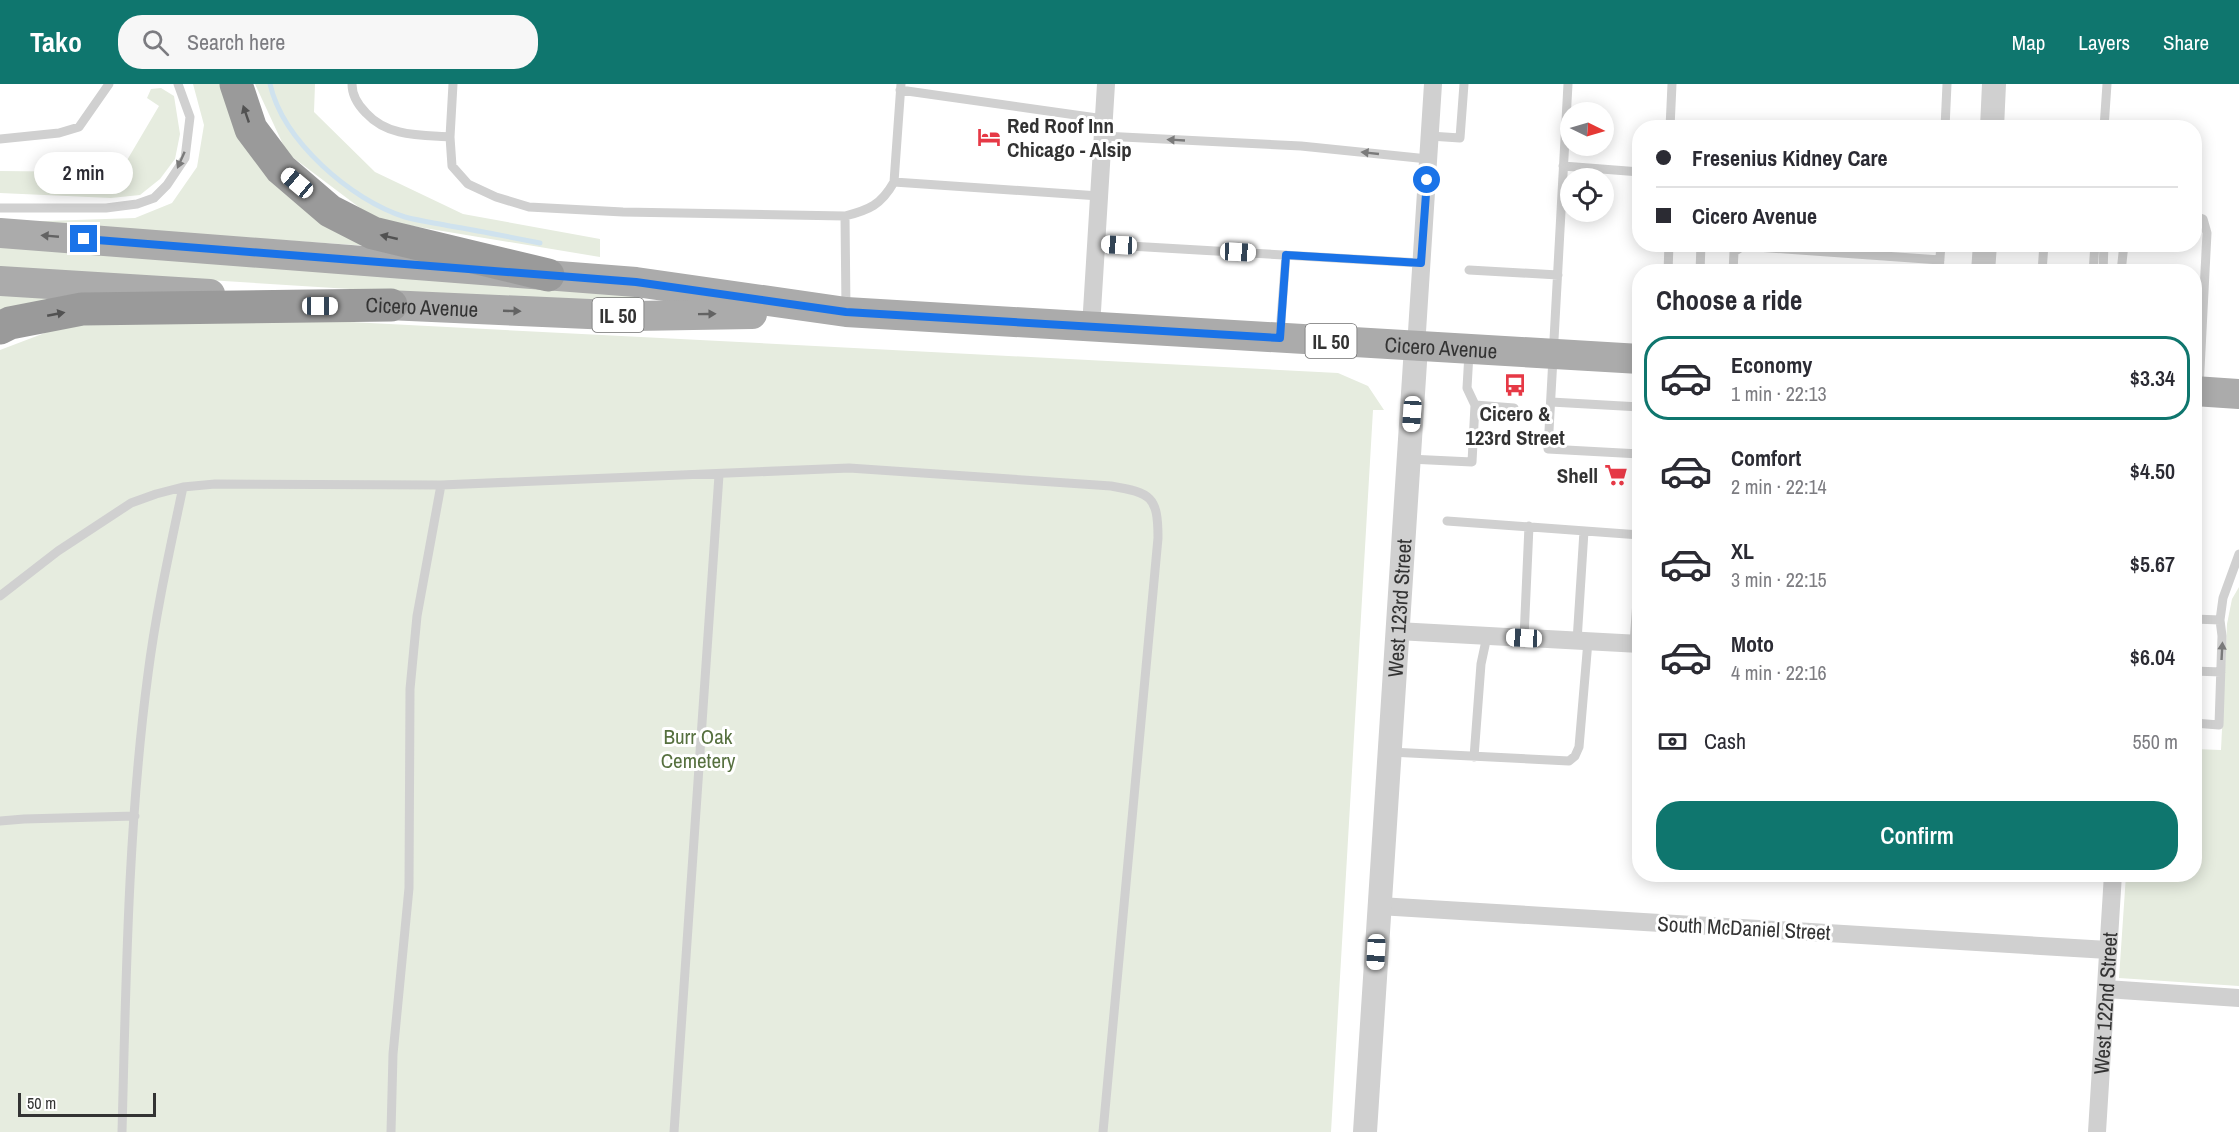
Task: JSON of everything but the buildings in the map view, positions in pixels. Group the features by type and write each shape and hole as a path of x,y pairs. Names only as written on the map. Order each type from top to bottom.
{"highway":[{"path":"236,84 251,129 280,169 330,211 373,233 548,275"},
{"path":"0,328 10,323 82,309 391,306"}],"main road":[{"name":"Cicero Avenue","path":"0,233 636,282 846,312"},
{"name":"Cicero Avenue","path":"0,281 391,306 634,316 846,312 1632,359"},
{"path":"2202,391 2239,394"}],"street":[{"path":"1091,327 1106,84"},
{"name":"West 123rd Street","path":"1365,1132 1433,84"},
{"path":"1992,120 1994,84"},
{"path":"1397,632 1632,644"},
{"name":"West 122nd Street","path":"2097,1132 2112,882"},
{"name":"South McDaniel Street","path":"1379,906 2108,950"},
{"path":"2106,989 2239,998"}],"lane":[{"path":"0,139 59,134 79,127 110,84"},
{"path":"0,208 106,208 137,204 154,198 167,185 185,158 190,117 178,84"},
{"path":"352,84 352,91 361,108 386,129 401,133 450,137"},
{"path":"453,84 450,137 452,166 468,184 496,197 530,207 623,212 845,216 870,209 888,193 894,182 901,87 1103,127 1428,159"},
{"path":"1430,136 1460,138 1464,84"},
{"path":"1568,84 1548,449 1632,454"},
{"path":"1670,120 1672,84"},
{"path":"1945,120 1947,84"},
{"path":"2105,120 2107,84"},
{"path":"1563,166 1632,171"},
{"path":"894,182 1099,196"},
{"path":"845,216 846,312"},
{"path":"2202,219 2207,233 2202,284"},
{"path":"1095,244 1421,263"},
{"path":"1839,252 1940,260"},
{"path":"1940,252 1940,264"},
{"path":"1280,338 1286,255"},
{"path":"1468,270 1558,275"},
{"path":"1409,459 1472,462 1475,405 1467,388 1469,349"},
{"path":"1551,402 1632,406"},
{"path":"1475,405 1514,408"},
{"path":"0,596 58,551 130,503 183,487 215,484 441,485 849,468 1110,486 1143,493 1155,504 1158,538 1103,1132"},
{"path":"674,1132 719,475"},
{"path":"391,1132 393,1054 409,888 410,689 417,616 441,485"},
{"path":"122,1132 125,1013 135,816 148,675 162,588 183,487"},
{"path":"1447,521 1632,534"},
{"path":"1524,638 1529,526"},
{"path":"1390,752 1559,762 1569,761 1575,756 1580,747 1584,531"},
{"path":"2202,724 2219,725 2222,636 2220,620 2223,598 2239,554"},
{"path":"2202,619 2220,620"},
{"path":"1474,757 1480,664 1487,636"},
{"path":"2202,671 2221,672"},
{"path":"0,821 135,816"}],"green space":[{"path":"193,84 225,84 369,246 17,222 135,218 172,203 197,167 204,125"},
{"path":"255,84 315,84 314,112 375,172 463,214 600,239 600,257 376,220 287,153"},
{"path":"161,88 174,96 180,134 175,159 160,179 140,195 111,198 0,193 0,171 99,172 108,161 123,167 159,106 147,98 151,89"},
{"path":"0,242 639,296 638,307 0,267"},
{"path":"0,292 76,293 0,317"},
{"name":"Burr Oak Cemetery","path":"215,315 1338,373 1368,386 1384,410 1373,410 1331,1132 0,1132 0,350 50,331 122,317"},
{"path":"2239,587 2239,986 2119,978 2126,882 2202,882 2202,749 2221,750 2227,624 2232,599"}],"waterway":[{"path":"270,84 277,105 304,147 322,166 363,197 384,209 405,217 540,243"}],"place":[{"name":"Red Roof Inn Chicago - Alsip","path":"989,137"},
{"name":"Cicero & 123rd Street","path":"1515,385"},
{"name":"Shell","path":"1616,475"}],"route":[{"path":"84,239 636,282 846,312 1280,338 1286,255 1421,263 1427,180"}]}
